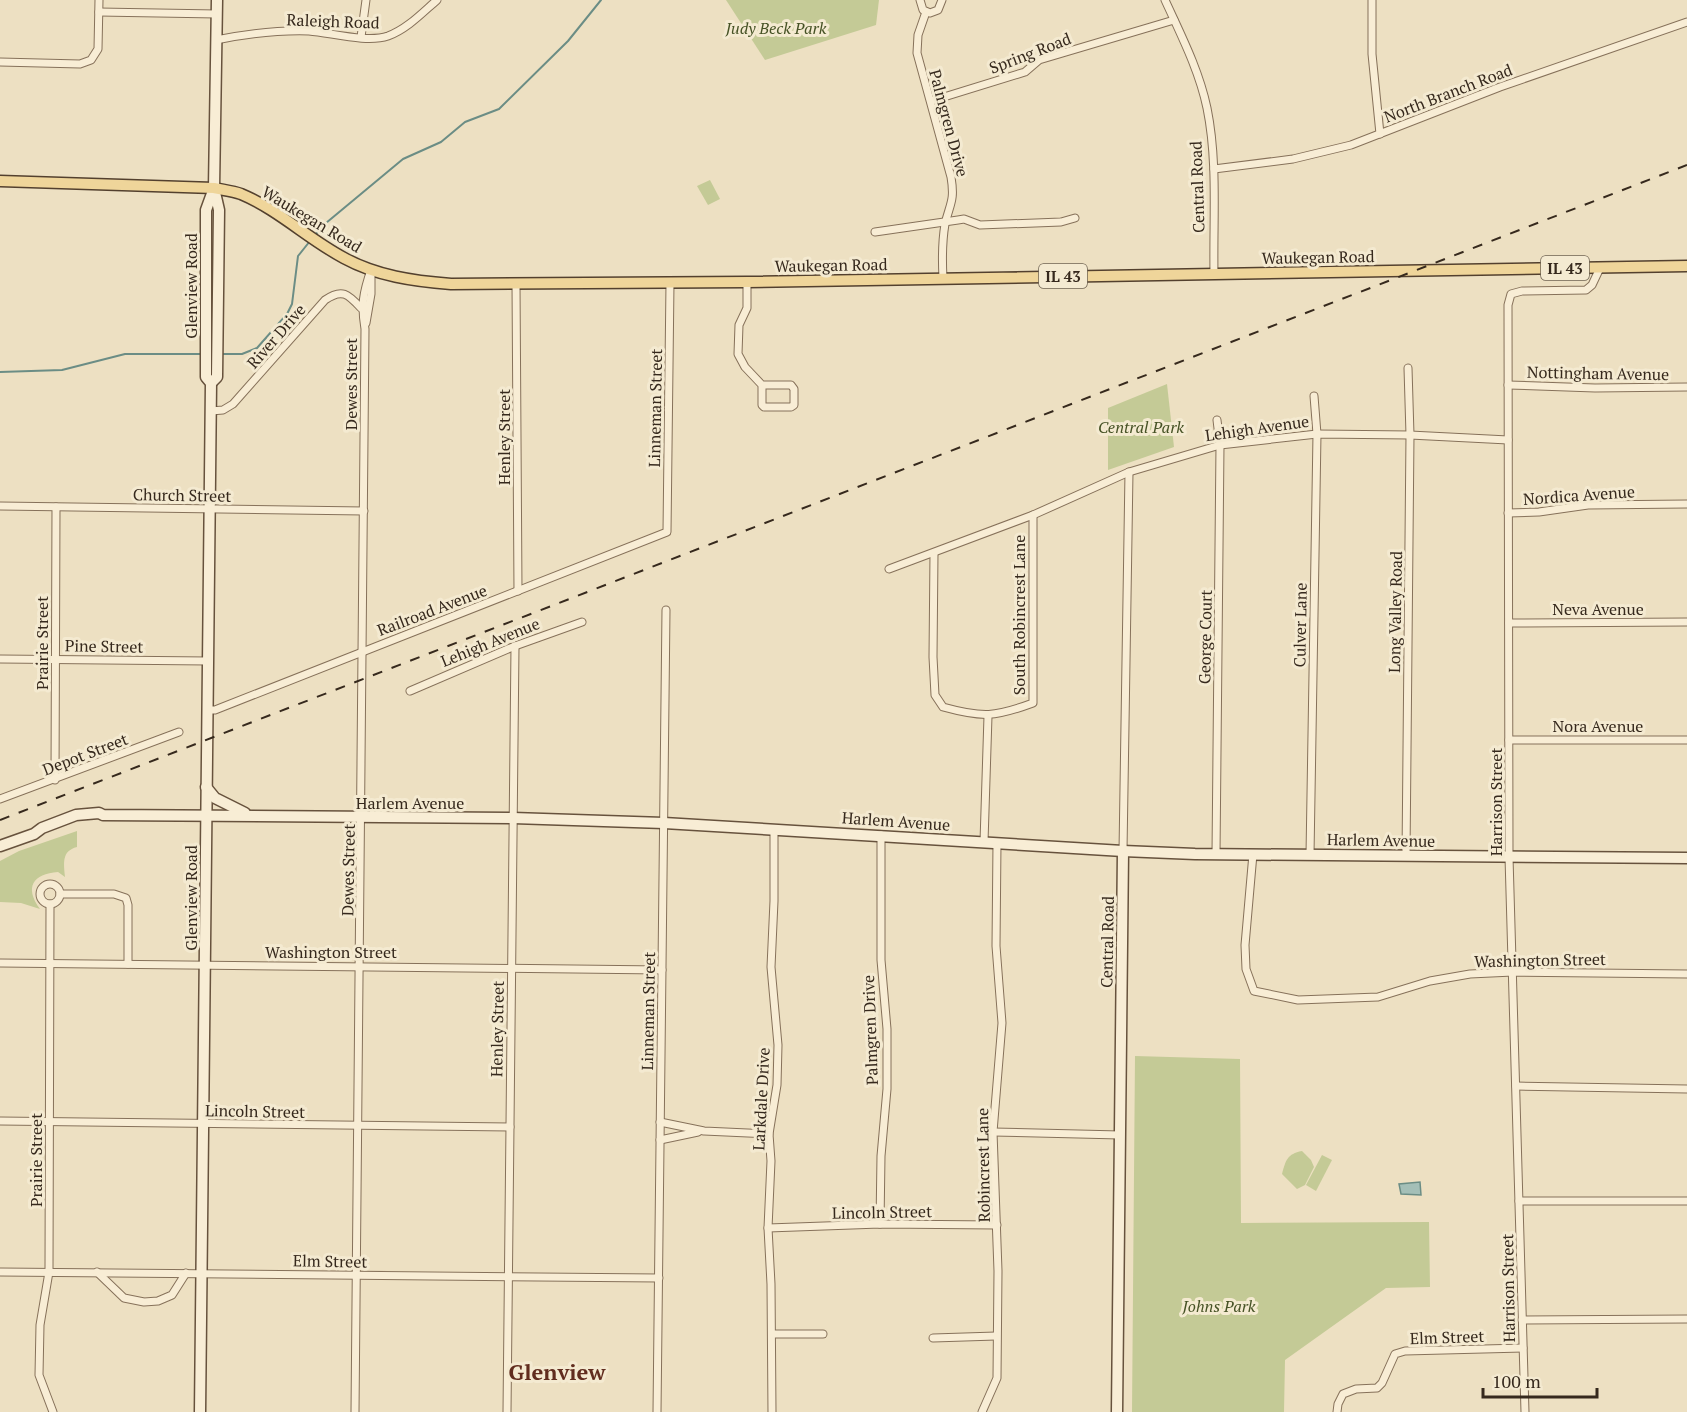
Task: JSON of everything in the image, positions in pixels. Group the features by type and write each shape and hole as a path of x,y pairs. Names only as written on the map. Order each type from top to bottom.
{"main road":[{"name":"Glenview Road","path":"211,383 217,377 218,366 219,210 214,188 217,0"},
{"name":"Waukegan Road","path":"0,181 214,188 240,194 272,210 345,259 371,270 418,282 669,283 1687,266"},
{"name":"Glenview Road","path":"200,1412 211,411 211,383 206,376 206,210 214,188"},
{"path":"207,787 215,798 223,803 254,816"},
{"name":"Harlem Avenue","path":"0,846 103,815 254,816 513,818 664,823 1123,851 1216,854 1687,858"},
{"name":"Central Road","path":"1117,1412 1123,851"}],"street":[{"path":"0,62 87,63 94,58 98,49 99,0"},
{"path":"362,37 366,0"},
{"name":"Raleigh Road","path":"216,40 308,31 381,37 397,32 437,0"},
{"path":"920,0 921,7 926,12 938,10 942,0"},
{"name":"Central Road","path":"1165,0 1194,66 1207,108 1214,169 1214,274"},
{"path":"1372,0 1372,54 1380,134"},
{"path":"99,12 217,14"},
{"name":"Palmgren Drive","path":"926,12 918,35 917,53 953,190 952,204 945,223 943,278"},
{"name":"Spring Road","path":"931,101 1025,72 1039,60 1174,20"},
{"name":"North Branch Road","path":"1214,169 1310,156 1351,145 1500,87 1687,22"},
{"path":"875,232 964,219 980,225 1061,222 1075,218"},
{"name":"Harrison Street","path":"1525,1412 1509,857 1508,305 1511,294 1522,291 1586,290 1592,285 1600,268"},
{"name":"Dewes Street","path":"365,329 361,308 364,289 371,270"},
{"name":"Dewes Street","path":"355,1412 365,329 371,294 371,270"},
{"path":"747,282 747,308 738,325 738,354 745,367 762,385 762,405 764,407 794,405 794,389 791,385 762,385"},
{"name":"Henley Street","path":"516,283 518,591"},
{"name":"Linneman Street","path":"667,532 669,283"},
{"name":"River Drive","path":"211,411 223,410 233,404 325,300 334,294 345,294 361,308"},
{"name":"Long Valley Road","path":"1406,856 1410,435 1408,368"},
{"name":"Nottingham Avenue","path":"1508,385 1594,388 1687,387"},
{"name":"Culver Lane","path":"1310,855 1317,434 1314,396"},
{"name":"George Court","path":"1216,420 1220,445 1216,854"},
{"name":"Lehigh Avenue","path":"889,569 1033,515 1129,472 1220,445 1317,434 1410,435 1508,440"},
{"name":"Central Road","path":"1123,851 1129,472"},
{"name":"Nordica Avenue","path":"1508,513 1547,511 1588,505 1687,504"},
{"name":"Church Street","path":"0,506 364,511"},
{"name":"Prairie Street","path":"55,780 56,507"},
{"name":"South Robincrest Lane","path":"988,716 1008,712 1033,702 1033,515"},
{"name":"Railroad Avenue","path":"207,710 215,710 667,532"},
{"path":"934,553 935,695 943,707 988,716 984,842"},
{"name":"Linneman Street","path":"657,1412 666,610"},
{"name":"Lehigh Avenue","path":"410,691 515,646 582,622"},
{"name":"Neva Avenue","path":"1509,623 1687,622"},
{"name":"Henley Street","path":"507,1412 515,646"},
{"name":"Pine Street","path":"0,659 208,661"},
{"name":"Depot Street","path":"0,800 179,732"},
{"name":"Nora Avenue","path":"1509,740 1687,740"},
{"name":"Larkdale Drive","path":"772,1412 768,1228 771,1161 769,1134 777,1085 778,1045 771,967 774,829"},
{"name":"Palmgren Drive","path":"880,1224 881,1156 887,1059 887,1029 881,960 881,835"},
{"name":"Robincrest Lane","path":"982,1412 997,1378 997,1225 993,1132 1002,1023 996,946 997,843"},
{"name":"Washington Street","path":"1253,854 1245,945 1246,969 1254,991 1298,1000 1378,997 1430,981 1470,974 1513,972 1687,974"},
{"path":"46,884 53,884 58,888 60,894 58,900 50,904 42,900 39,894 41,888 46,884"},
{"path":"60,894 114,894 126,898 128,964"},
{"name":"Prairie Street","path":"50,904 49,1272 40,1325 39,1375 53,1412"},
{"name":"Washington Street","path":"0,963 662,970"},
{"path":"1516,1086 1687,1089"},
{"name":"Lincoln Street","path":"0,1121 510,1127"},
{"path":"660,1122 704,1131 769,1134"},
{"path":"660,1140 704,1131"},
{"path":"993,1132 1120,1136"},
{"path":"1519,1201 1687,1201"},
{"name":"Lincoln Street","path":"768,1228 880,1224 997,1225"},
{"name":"Elm Street","path":"0,1272 659,1278"},
{"path":"97,1272 124,1298 144,1302 172,1295 186,1273"},
{"path":"1522,1320 1687,1319"},
{"path":"772,1334 823,1334"},
{"path":"933,1338 996,1336"},
{"name":"Elm Street","path":"1337,1412 1343,1394 1356,1389 1377,1388 1382,1383 1395,1354 1405,1351 1523,1348"}],"green space":[{"name":"Judy Beck Park","path":"726,0 879,0 876,25 765,60"},
{"path":"710,180 720,199 708,205 697,186"},
{"name":"Central Park","path":"1167,384 1174,447 1108,470 1108,408"},
{"path":"77,831 77,847 66,855 65,877 58,872 49,873 34,883 33,894 40,909 21,903 0,902 0,861 19,851"},
{"name":"Johns Park","path":"1135,1056 1240,1059 1241,1223 1429,1222 1430,1287 1386,1288 1285,1360 1284,1412 1132,1412"},
{"path":"1302,1151 1314,1167 1305,1185 1297,1189 1282,1174 1288,1158"},
{"path":"1322,1155 1332,1160 1316,1191 1306,1185"}],"water":[{"path":"1420,1182 1421,1195 1401,1194 1399,1184"}],"waterway":[{"path":"315,235 326,223 403,159 441,142 465,122 499,109 568,41 601,0"},
{"path":"220,354 242,354 257,348 287,314 292,304 298,256 310,241"},
{"path":"0,372 62,370 125,354 202,354"}],"railway":[{"path":"0,820 1687,165"}],"district":[{"name":"Glenview","path":"557,1371"}]}
